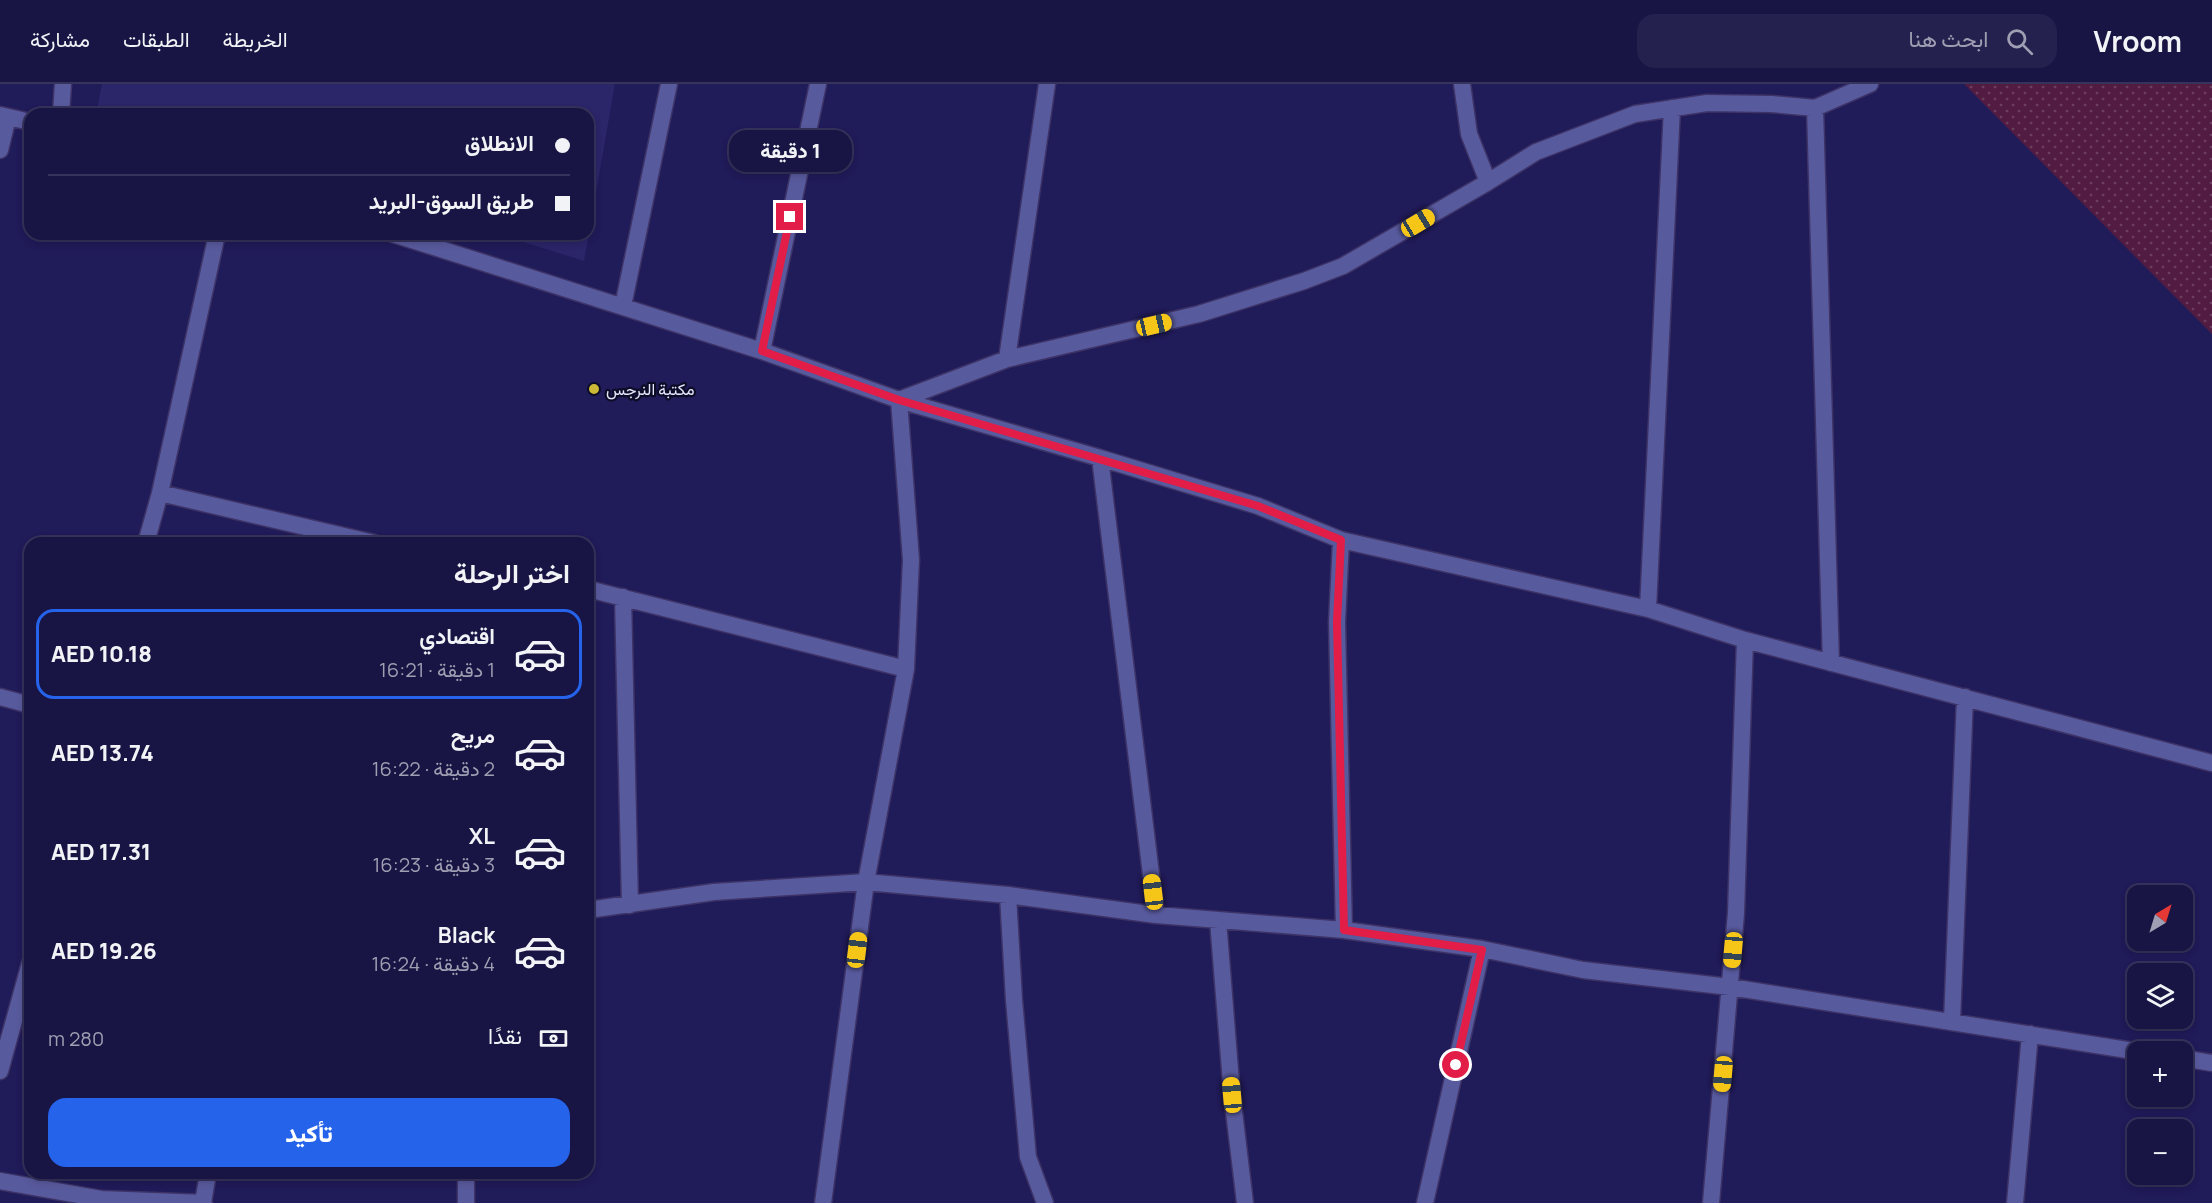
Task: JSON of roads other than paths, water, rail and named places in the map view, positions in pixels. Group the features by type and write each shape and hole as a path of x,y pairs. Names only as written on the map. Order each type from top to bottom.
{"street":[{"path":"61,108 63,84"},
{"path":"623,306 669,84"},
{"path":"762,351 818,84"},
{"path":"1006,359 1047,84"},
{"path":"1462,84 1469,134 1488,182"},
{"path":"899,400 1006,359 1199,314 1304,281 1343,266 1536,152 1635,114 1707,103 1771,104 1815,108 1870,84"},
{"path":"1648,609 1672,108"},
{"path":"1815,108 1831,663"},
{"path":"0,150 4,116 24,121"},
{"path":"148,537 160,493 216,240"},
{"path":"412,240 762,351 899,400 1258,506 1341,540 1648,609 1745,640 2212,763"},
{"path":"824,1203 866,882 906,669 911,560 899,400"},
{"path":"1100,458 1156,915"},
{"path":"160,493 334,537"},
{"path":"1341,540 1337,622 1344,930"},
{"path":"594,590 906,669"},
{"path":"623,597 630,905"},
{"path":"1711,1203 1736,913 1745,640"},
{"path":"0,697 24,703"},
{"path":"1952,1022 1965,697"},
{"path":"594,909 714,892 866,882 1008,895 1156,915 1344,930 1482,950 1583,970 1730,987 2127,1050"},
{"path":"1008,895 1014,999 1028,1156 1045,1203"},
{"path":"1218,920 1232,1095 1245,1203"},
{"path":"1425,1203 1482,950"},
{"path":"0,1071 24,985"},
{"path":"2016,1203 2030,1034"},
{"path":"2193,1060 2212,1063"},
{"path":"0,1181 101,1201 203,1203 207,1179"},
{"path":"466,1179 466,1203"}],"place":[{"name":"مكتبة النرجس","path":"594,389"}]}
